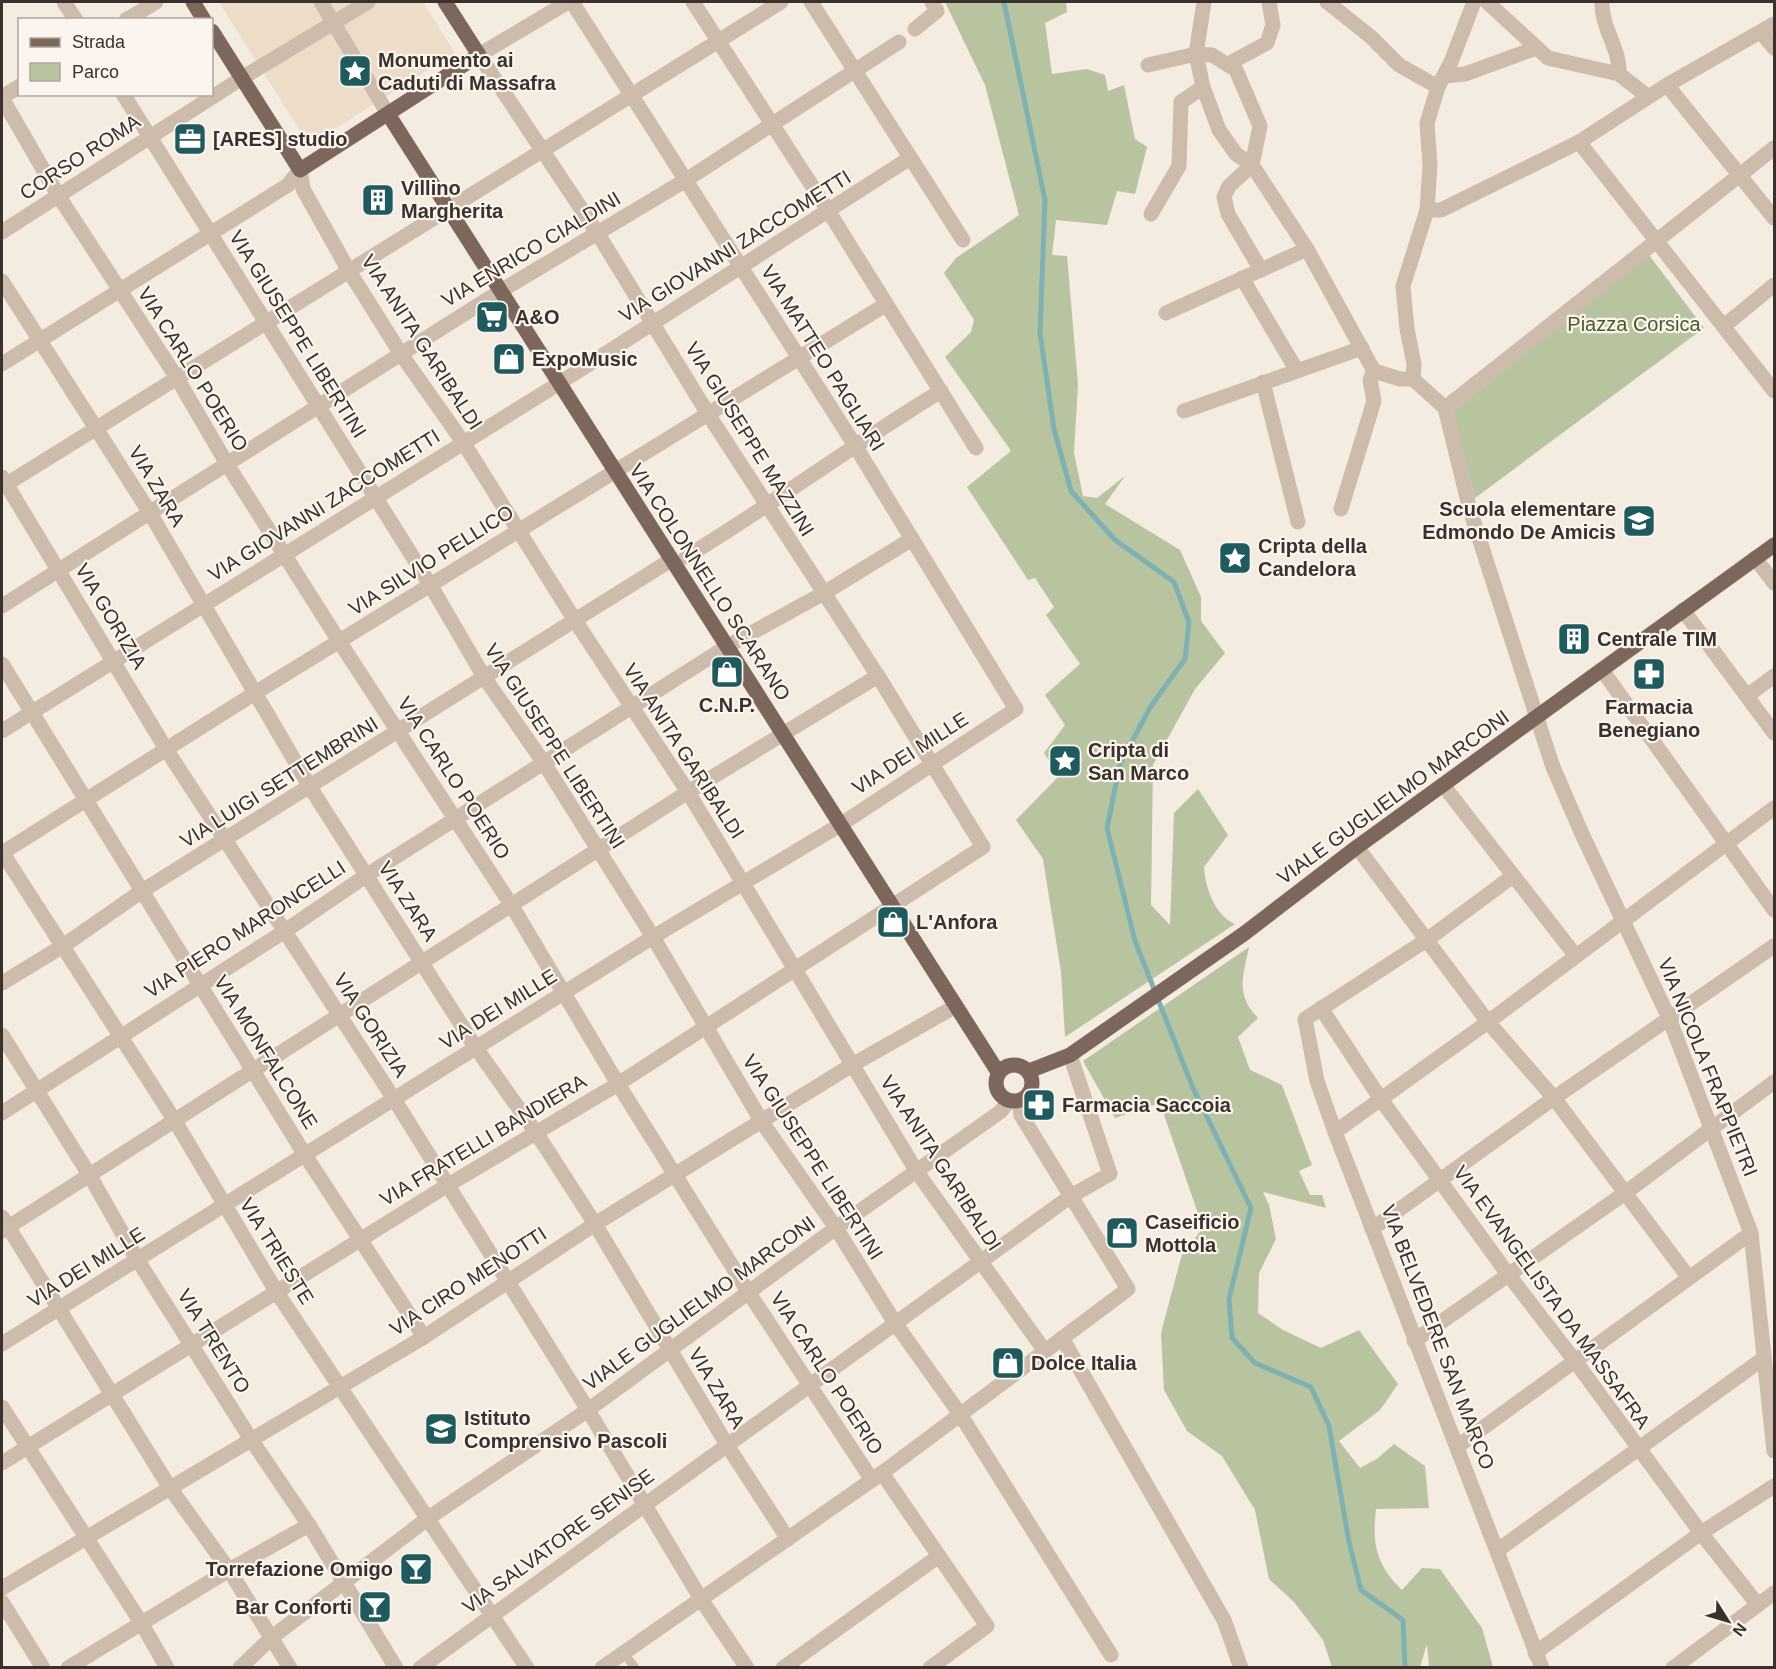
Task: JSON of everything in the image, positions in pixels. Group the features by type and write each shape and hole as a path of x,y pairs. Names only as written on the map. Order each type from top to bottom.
{"main road":[{"path":"193,2 203,18"},
{"path":"213,33 300,170 479,55 445,2"},
{"name":"VIA COLONNELLO SCARANO","path":"388,114 614,472 678,558 726,647 998,1072"},
{"name":"VIALE GUGLIELMO MARCONI","path":"1029,1071 1070,1055 1245,933 1357,848 1774,545"},
{"name":"VIALE GUGLIELMO MARCONI","path":"998,1072 1007,1065 1019,1064 1029,1071 1032,1083 1029,1094 1014,1101"},
{"path":"998,1072 994,1083 999,1095 1014,1101"}],"street":[{"path":"64,2 75,18"},
{"path":"129,18 156,2"},
{"path":"321,2 388,114"},
{"name":"CORSO ROMA","path":"2,232 242,78 368,2"},
{"path":"479,55 570,2"},
{"name":"VIA MATTEO PAGLIARI","path":"570,2 633,94 854,444 1016,709"},
{"path":"693,2 829,212 976,448"},
{"path":"3,483 177,378 782,2"},
{"path":"811,2 963,240"},
{"path":"915,29 937,10 932,2"},
{"path":"1204,2 1196,54 1203,87 1219,130 1236,154 1252,165 1307,249 1374,371 1400,380 1413,379 1445,408 1774,148"},
{"path":"1228,64 1267,43 1274,25 1269,2"},
{"path":"1327,2 1371,37 1399,65 1442,81 1536,48"},
{"path":"1413,379 1414,364 1407,329 1403,286 1427,210 1430,165 1427,123 1474,2"},
{"path":"1487,2 1548,58 1619,74 1647,96"},
{"path":"1602,2 1602,20 1611,42 1619,74"},
{"path":"1427,210 1441,210 1579,142 1647,96 1774,24"},
{"path":"1761,32 1774,48"},
{"name":"VIA ENRICO CIALDINI","path":"2,606 499,292 686,180 899,42"},
{"path":"1148,65 1196,54 1212,55 1236,70 1260,126 1252,165 1229,186 1224,197 1228,214 1261,270"},
{"name":"VIA GIUSEPPE MAZZINI","path":"479,55 598,234 708,414 878,676 983,847"},
{"path":"1666,85 1740,173 1774,218"},
{"path":"2,98 18,87"},
{"path":"1151,214 1179,166 1181,102 1203,87"},
{"name":"VIA GIUSEPPE LIBERTINI","path":"124,96 431,586 484,677 544,763 597,852 653,937 762,1122 836,1228 895,1323 960,1414 1111,1654"},
{"name":"VIA CARLO POERIO","path":"2,98 58,195 177,378 227,464 339,642 512,906 618,1084 749,1293 810,1385 877,1477 939,1556 987,1626 930,1668"},
{"path":"1579,142 1657,239 1774,392"},
{"name":"VIA GIOVANNI ZACCOMETTI","path":"2,731 558,384 910,158"},
{"path":"2,364 288,185 300,170"},
{"name":"VIA ANITA GARIBALDI","path":"300,170 303,189 349,271 401,354 463,442 574,619 688,792 917,1172 1044,1350"},
{"path":"1166,313 1307,249"},
{"path":"1242,278 1296,369"},
{"name":"VIA ZARA","path":"2,281 150,513 310,788 476,1048 537,1134 595,1224 727,1445 788,1539"},
{"path":"1724,326 1774,285"},
{"name":"VIA SILVIO PELLICO","path":"2,852 255,693 885,305"},
{"path":"1184,411 1296,369 1362,348"},
{"path":"1341,509 1374,401 1370,380 1374,371"},
{"path":"1263,382 1298,522"},
{"name":"VIA LUIGI SETTEMBRINI","path":"2,983 63,946 142,891 399,732 574,619 768,507 854,444 941,391"},
{"name":"VIA NICOLA FRAPPIETRI","path":"1445,408 1476,533 1553,767 1669,1018 1751,1233 1774,1451"},
{"name":"VIA GORIZIA","path":"3,483 114,659 166,749 448,1185 588,1410 701,1599 747,1668"},
{"name":"VIA PIERO MARONCELLI","path":"2,1113 285,931 367,875 726,647 824,593 912,539"},
{"path":"1755,558 1774,583"},
{"path":"1683,610 1774,733"},
{"name":"VIA MONFALCONE","path":"2,664 306,1155 424,1337"},
{"path":"1602,670 1774,910"},
{"path":"290,1668 229,1570 170,1488 60,1308 4,1225 90,1176 688,792 878,676"},
{"path":"1747,696 1774,676"},
{"name":"VIA DEI MILLE","path":"2,1344 653,937 840,825 1016,709"},
{"path":"1443,785 1575,955"},
{"path":"1335,1132 1488,1022 1774,808"},
{"name":"VIA FRATELLI BANDIERA","path":"2,1463 448,1185 618,1084 983,847"},
{"path":"1357,848 1428,939 1488,1022 1554,1098 1689,1278"},
{"name":"VIA TRIESTE","path":"2,852 175,1121 276,1291 527,1668"},
{"path":"1321,1008 1428,939 1514,876"},
{"path":"1372,1229 1554,1098 1774,946"},
{"name":"VIA CIRO MENOTTI","path":"2,1588 424,1337 595,1224 852,1065 956,1006"},
{"name":"VIA BELVEDERE SAN MARCO","path":"1321,1008 1305,1019 1317,1081 1414,1341 1458,1446 1542,1668"},
{"name":"VIA EVANGELISTA DA MASSAFRA","path":"1321,1008 1380,1098 1507,1273 1575,1361 1701,1533 1758,1605"},
{"name":"VIA TRENTO","path":"2,1035 90,1176 137,1259 252,1441 309,1525 396,1668"},
{"name":"VIA SALVATORE SENISE","path":"420,1668 644,1503 1071,1196 1110,1174 1070,1055"},
{"path":"1414,1341 1507,1273 1625,1193 1774,1082"},
{"path":"602,1668 877,1477 1128,1288 1014,1101"},
{"name":"VIALE GUGLIELMO MARCONI","path":"240,1668 271,1638 427,1520 588,1410 669,1349 1014,1101"},
{"path":"1458,1446 1751,1233"},
{"path":"1062,1338 1224,1620 1241,1668"},
{"path":"1498,1550 1764,1358"},
{"path":"2,1407 142,1624 167,1668"},
{"path":"1535,1653 1701,1533 1774,1486"},
{"path":"68,1668 229,1570 309,1525"},
{"path":"783,1668 939,1556"},
{"path":"1673,1668 1774,1593"},
{"path":"2,1602 43,1668"}],"lane":[{"path":"624,1653 635,1668"}],"green space":[{"path":"945,2 1066,2 1067,12 1045,23 1052,74 1087,69 1105,75 1108,91 1124,85 1135,139 1147,147 1135,194 1117,191 1107,225 1056,220 1052,255 1067,256 1078,384 1074,453 1083,496 1097,498 1125,476 1105,504 1180,550 1201,597 1201,621 1225,653 1195,689 1153,765 1151,905 1170,925 1174,813 1198,789 1228,835 1204,867 1206,883 1217,908 1222,915 1235,924 1065,1037 1061,972 1043,859 1016,820 1059,776 1044,753 1065,725 1045,695 1080,664 1046,615 1054,607 1035,578 1028,580 967,487 1011,451 945,357 971,332 974,320 944,273 956,258 1019,215 985,85"},
{"name":"Piazza Corsica","path":"1649,255 1704,328 1475,498 1452,412"},
{"path":"1249,947 1243,976 1243,993 1258,1018 1238,1037 1250,1070 1282,1085 1312,1165 1299,1171 1310,1195 1322,1195 1326,1208 1263,1192 1269,1205 1276,1239 1259,1273 1258,1313 1283,1330 1321,1348 1359,1330 1398,1384 1380,1410 1339,1441 1360,1468 1378,1458 1394,1444 1425,1466 1429,1508 1376,1509 1375,1533 1381,1563 1402,1590 1422,1568 1440,1569 1482,1628 1493,1667 1429,1667 1427,1644 1420,1667 1332,1667 1323,1640 1294,1602 1269,1579 1255,1510 1222,1456 1187,1431 1164,1390 1161,1333 1182,1254 1203,1228 1160,1103 1115,1118 1083,1061"}],"shaded area":[{"path":"219,2 423,2 455,53 309,145"}],"waterway":[{"path":"1004,2 1045,200 1040,333 1054,429 1071,491 1115,540 1174,582 1189,622 1185,659 1151,706 1120,764 1107,828 1135,941 1193,1088 1251,1208 1229,1299 1232,1338 1255,1363 1311,1387 1329,1426 1349,1542 1361,1590 1403,1620 1405,1668"}],"place":[{"name":"Monumento ai Caduti di Massafra","path":"355,71"},
{"name":"[ARES] studio","path":"190,139"},
{"name":"Villino Margherita","path":"378,200"},
{"name":"A&O","path":"492,317"},
{"name":"ExpoMusic","path":"509,359"},
{"name":"Scuola elementare Edmondo De Amicis","path":"1639,521"},
{"name":"Cripta della Candelora","path":"1235,558"},
{"name":"Centrale TIM","path":"1574,639"},
{"name":"C.N.P.","path":"727,672"},
{"name":"Farmacia Benegiano","path":"1649,674"},
{"name":"Cripta di San Marco","path":"1065,761"},
{"name":"L'Anfora","path":"893,922"},
{"name":"Farmacia Saccoia","path":"1039,1105"},
{"name":"Caseificio Mottola","path":"1122,1233"},
{"name":"Dolce Italia","path":"1008,1363"},
{"name":"Istituto Comprensivo Pascoli","path":"441,1429"},
{"name":"Torrefazione Omigo","path":"416,1569"},
{"name":"Bar Conforti","path":"375,1607"}]}
